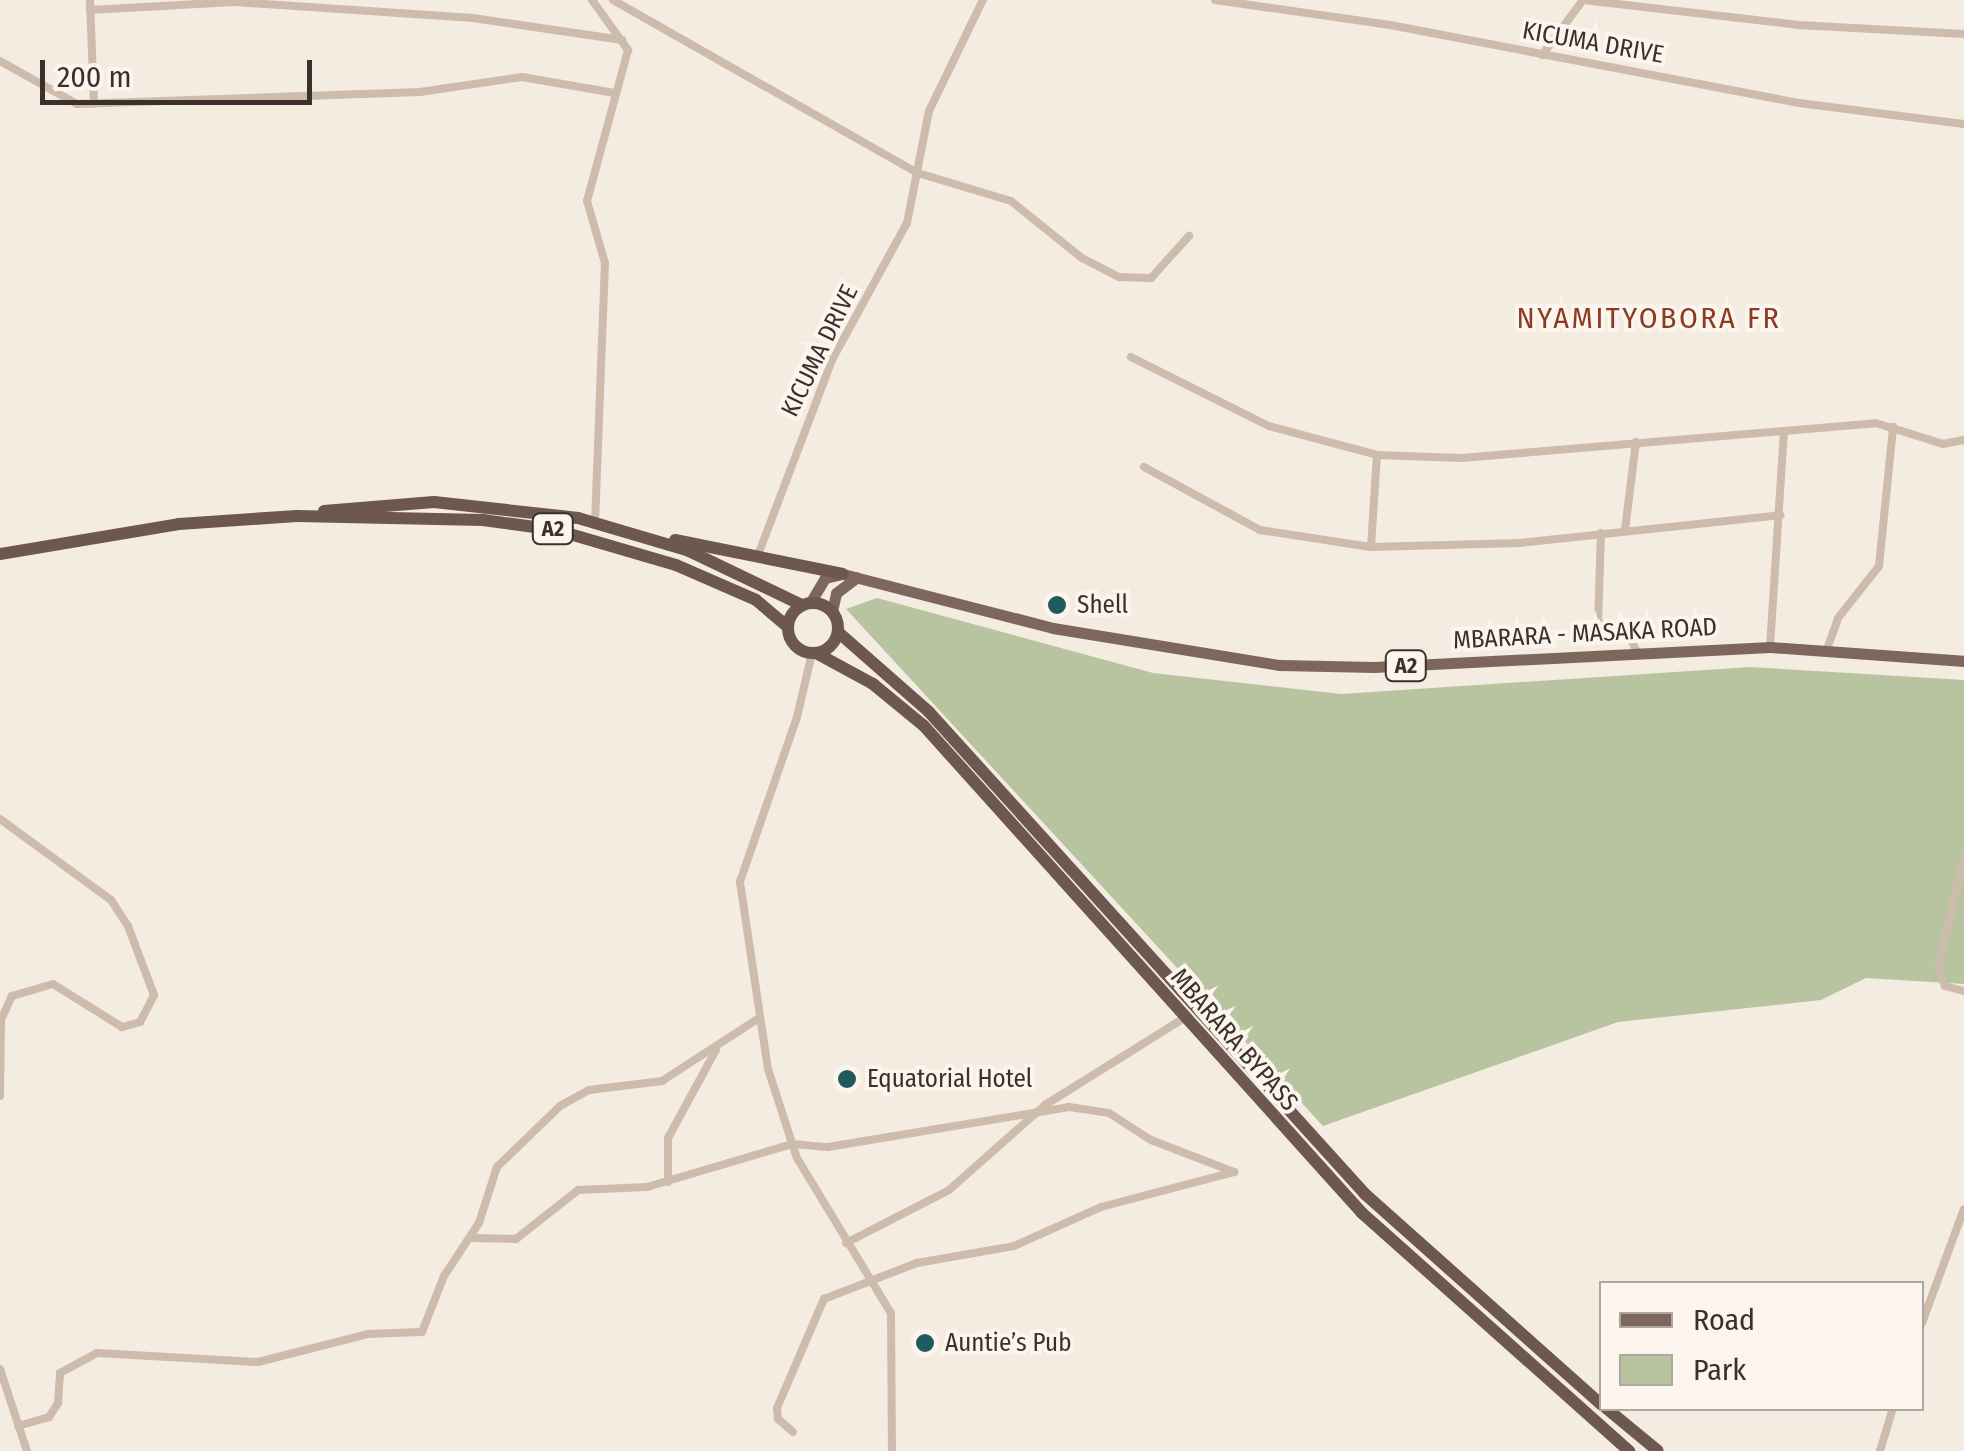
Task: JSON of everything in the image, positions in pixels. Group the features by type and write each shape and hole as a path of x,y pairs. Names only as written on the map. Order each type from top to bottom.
{"highway":[{"name":"A2","path":"0,554 180,524 434,502 595,522 652,538 806,604 832,611"},
{"name":"A2","path":"297,516 420,516 556,530 722,584 788,626 793,643 814,653"},
{"name":"A2","path":"652,538 725,548 850,575"},
{"path":"719,564 725,548"},
{"path":"788,626 806,604"},
{"path":"814,653 830,646 838,632 832,611"},
{"name":"MBARARA BYPASS","path":"838,632 928,712 1365,1194 1599,1403"},
{"name":"MBARARA BYPASS","path":"814,653 873,684 934,736 1362,1214 1629,1451"},
{"name":"MBARARA BYPASS","path":"1609,1411 1658,1451"}],"main road":[{"name":"MBARARA - MASAKA ROAD","path":"850,575 1053,628 1280,664 1374,668 1770,647 1964,662"},
{"path":"806,604 825,578 850,575"},
{"path":"832,611 836,593 850,575"}],"street":[{"path":"592,0 622,40 627,59 587,202 605,263 595,522"},
{"path":"612,0 918,173 1010,201 1082,258 1119,277 1151,278 1189,236"},
{"name":"KICUMA DRIVE","path":"758,555 833,358 907,223 929,111 983,0"},
{"name":"KICUMA DRIVE","path":"1214,0 1542,55 1799,104 1964,124"},
{"path":"1542,55 1583,0 1798,26 1964,34"},
{"path":"94,104 90,5 234,2 472,18 622,40"},
{"path":"0,60 67,101 94,104 420,92 522,77 615,93"},
{"path":"1132,357 1269,426 1377,455 1462,458 1876,423 1942,444 1964,440"},
{"path":"1827,649 1838,618 1879,566 1894,428"},
{"path":"1770,647 1784,431"},
{"path":"1625,530 1636,442"},
{"path":"1372,547 1377,455"},
{"path":"1144,467 1260,530 1372,547 1601,533 1780,516"},
{"path":"1601,533 1598,622 1626,636 1638,654"},
{"path":"814,653 797,716 740,871 760,1018 792,1144 846,1243 874,1283 894,1328 892,1451"},
{"path":"0,819 110,900 128,926 154,996 140,1022 122,1027 53,984 12,996 1,1020 0,1096"},
{"path":"1964,857 1938,967 1945,986 1964,991"},
{"path":"18,1426 49,1417 58,1402 60,1372 97,1354 258,1362 368,1334 422,1332 444,1276 470,1238 497,1168 560,1106 589,1090 662,1081 760,1018"},
{"path":"846,1243 949,1190 1029,1118 1186,1018"},
{"path":"668,1182 668,1138 702,1066 724,1041"},
{"path":"470,1238 516,1239 568,1193 668,1182 792,1144 828,1147 1029,1118 1069,1107 1109,1113 1151,1140 1234,1172 1102,1206 1057,1232 1014,1246 918,1263 874,1283 824,1298 777,1408 778,1419 793,1432"},
{"path":"1924,1318 1964,1209"},
{"path":"0,1369 28,1451"},
{"path":"1880,1451 1892,1411"}],"green space":[{"path":"877,598 1153,673 1341,694 1750,667 1964,680 1964,984 1866,978 1821,1000 1618,1022 1323,1126 846,609"}],"place":[{"name":"Shell","path":"1057,605"},
{"name":"Equatorial Hotel","path":"847,1079"},
{"name":"Auntie’s Pub","path":"925,1343"}],"district":[{"name":"NYAMITYOBORA FR","path":"1649,318"}]}
